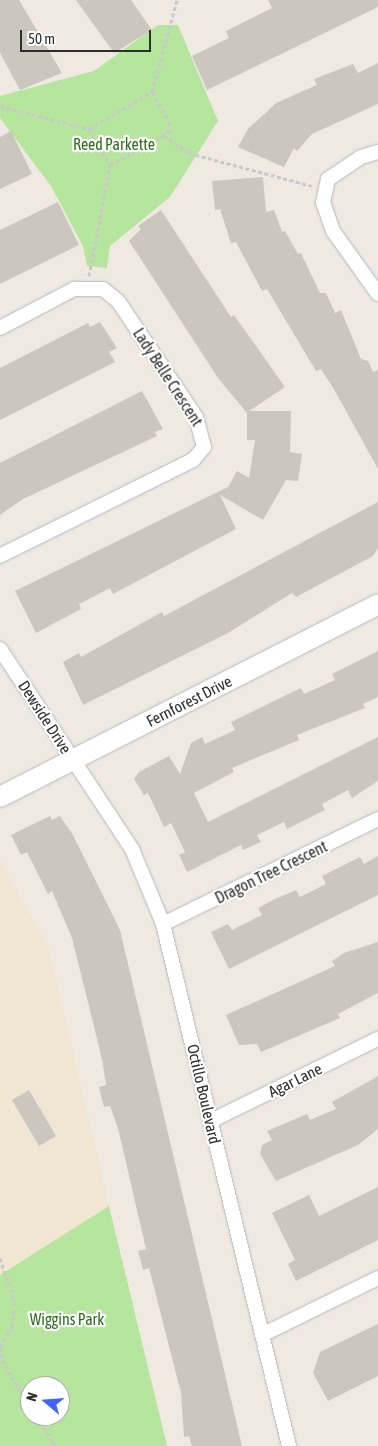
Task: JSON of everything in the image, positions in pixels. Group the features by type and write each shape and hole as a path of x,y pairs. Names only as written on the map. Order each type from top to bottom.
{"street":[{"path":"378,152 340,169 325,189 323,202 333,230 378,294"},
{"name":"Lady Belle Crescent","path":"0,328 74,289 103,288 118,301 196,417 204,447 193,460 0,556"},
{"name":"Fernforest Drive","path":"0,797 378,604"},
{"name":"Dewside Drive","path":"0,649 73,760"},
{"name":"Octillo Boulevard","path":"73,760 132,849 163,924 289,1446"},
{"name":"Dragon Tree Crescent","path":"163,924 378,820"},
{"name":"Agar Lane","path":"211,1122 378,1039"},
{"path":"262,1334 378,1278"}],"path":[{"path":"0,106 89,129 152,92 177,0"},
{"path":"110,165 170,130 169,122 152,92"},
{"path":"86,289 110,165 89,129"},
{"path":"164,135 189,154 325,189"},
{"path":"0,1258 15,1303 12,1326 0,1347 2,1360 20,1391"},
{"path":"42,1426 55,1446"}],"shaded area":[{"path":"0,860 49,949 109,1206 0,1275"}],"green space":[{"name":"Reed Parkette","path":"158,25 178,25 218,121 170,197 110,246 107,268 87,266 83,246 51,186 0,118 0,96 94,71"},
{"name":"Wiggins Park","path":"109,1206 167,1446 0,1446 0,1275"}],"building":[{"path":"0,0 19,0 62,73 20,90 0,53"},
{"path":"76,0 131,0 152,30 114,53"},
{"path":"268,0 378,0 378,7 207,90 192,56 229,38 226,31 272,8"},
{"path":"378,63 378,104 312,134 297,151 294,148 284,167 238,147 248,129 276,103 317,85 314,79 353,64 358,73"},
{"path":"11,131 32,174 0,189 0,137"},
{"path":"263,177 266,212 274,210 282,232 285,231 298,254 301,253 320,293 326,293 335,313 341,310 361,359 368,361 373,372 378,370 378,469 335,391 321,369 316,371 267,289 262,291 236,242 231,243 220,209 215,210 212,181"},
{"path":"58,202 79,245 0,284 0,230"},
{"path":"161,210 231,317 234,315 285,387 249,411 291,411 290,452 302,454 298,481 286,480 263,520 220,495 236,529 113,594 110,588 79,604 81,609 36,633 15,591 228,487 237,471 249,478 255,440 247,440 247,413 218,378 129,241 141,229 138,226"},
{"path":"100,322 117,348 109,352 115,362 0,420 0,368 88,323 90,327"},
{"path":"142,391 163,429 155,432 157,436 23,499 0,515 0,463"},
{"path":"378,502 378,548 373,556 296,597 292,593 228,633 83,705 63,662 79,653 81,657 162,612 164,616"},
{"path":"378,651 378,697 363,704 365,708 297,735 299,740 232,768 234,772 194,793 208,822 378,737 378,781 352,798 348,790 322,804 325,810 287,829 284,822 257,835 261,842 243,850 241,845 187,872 179,855 185,852 171,823 164,827 148,793 144,795 134,779 139,772 169,756 180,774 191,743 202,737 205,744 235,730 231,722 301,688 304,694 335,680 332,674"},
{"path":"50,816 52,820 60,816 73,835 120,930 242,1446 192,1446 189,1436 184,1437 181,1393 149,1268 143,1270 138,1251 146,1249 118,1128 110,1106 104,1107 99,1087 106,1085 102,1059 72,938 52,891 48,894 27,852 21,855 11,835"},
{"path":"378,856 378,895 229,969 211,932 228,924 232,930 262,915 258,908 275,899 296,890 300,897 326,884 322,876 360,857 364,864"},
{"path":"378,942 378,993 338,1014 340,1018 261,1052 257,1044 239,1045 226,1015 335,966 332,961 344,953"},
{"path":"378,1076 378,1129 358,1145 276,1181 260,1154 262,1145 272,1140 267,1131 307,1114 310,1120 336,1109 332,1102"},
{"path":"29,1090 56,1136 39,1146 12,1100"},
{"path":"378,1187 378,1240 296,1281 288,1264 295,1260 272,1213 309,1195 319,1216"},
{"path":"378,1324 378,1376 328,1401 313,1373 320,1352"}]}
